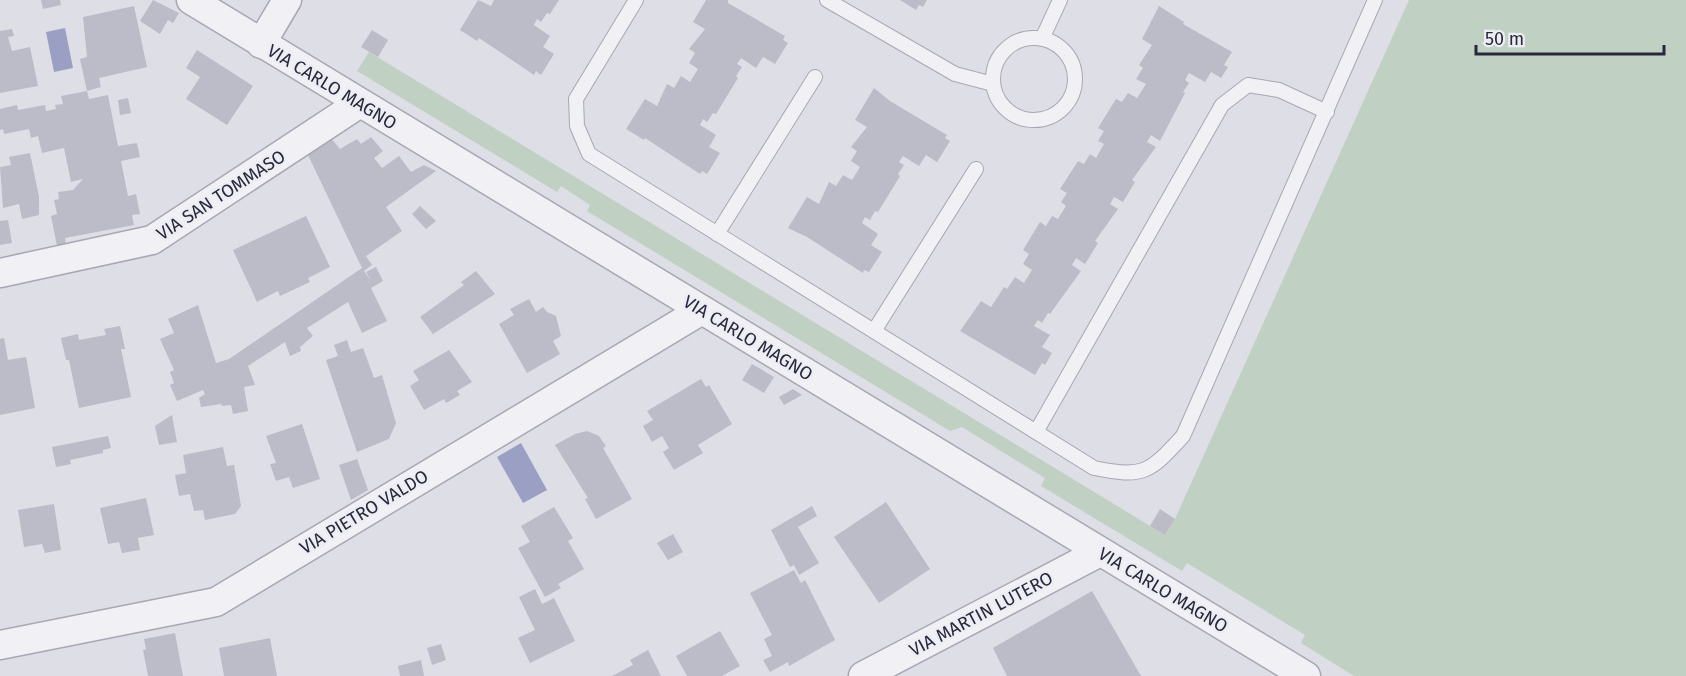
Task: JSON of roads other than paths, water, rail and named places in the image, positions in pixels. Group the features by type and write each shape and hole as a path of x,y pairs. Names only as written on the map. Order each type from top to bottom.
{"street":[{"name":"VIA CARLO MAGNO","path":"190,0 1306,676"},
{"path":"261,44 287,0"},
{"name":"VIA SAN TOMMASO","path":"0,273 152,240 360,103"},
{"name":"VIA PIETRO VALDO","path":"0,645 216,602 702,310"},
{"name":"VIA MARTIN LUTERO","path":"862,676 1100,552"}],"lane":[{"path":"636,0 576,99 577,126 589,154 1094,468 1128,475 1157,464 1183,436 1375,0"},
{"path":"827,0 955,74 993,84"},
{"path":"1042,39 1060,0"},
{"path":"1042,39 1055,44 1065,53 1072,65 1075,79 1073,92 1066,105 1050,117 1029,120 1016,116 1005,108 997,97 993,84 996,65 1006,49 1016,41 1042,39"},
{"path":"717,234 815,77"},
{"path":"1036,432 1222,105 1248,85 1279,90 1327,112"},
{"path":"874,331 976,169"}],"water":[{"path":"65,28 73,68 54,72 46,32"},
{"path":"521,443 547,490 523,503 497,457"}]}
